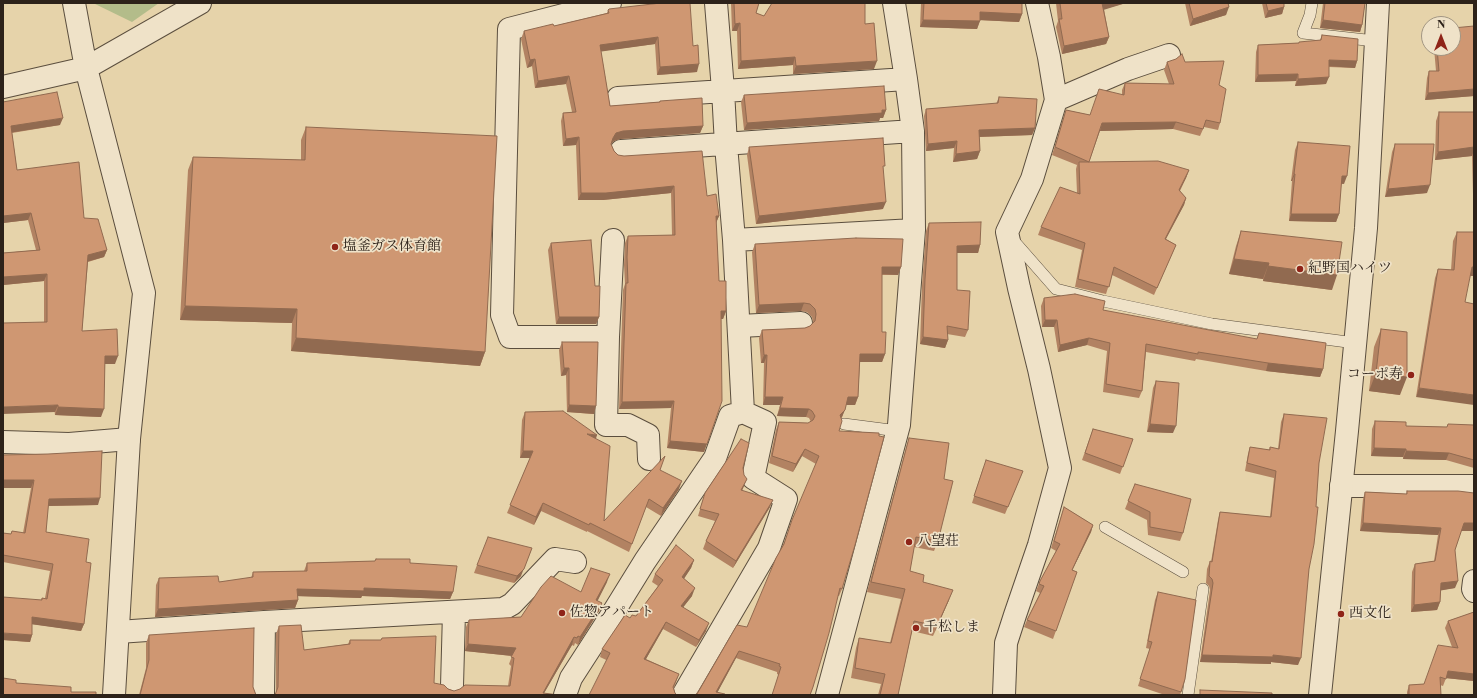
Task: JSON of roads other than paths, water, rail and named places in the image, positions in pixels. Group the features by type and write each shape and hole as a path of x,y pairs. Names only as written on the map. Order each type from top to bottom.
{"street":[{"path":"74,3 86,68 144,293 129,439 114,695"},
{"path":"3,87 86,68 200,3"},
{"path":"608,337 510,337 502,315 509,29 610,3"},
{"path":"716,3 734,240 743,412"},
{"path":"827,695 899,425 914,230 913,131 894,3"},
{"path":"1004,695 1006,643 1039,545 1060,468 1039,369 1019,288 1008,232 1032,179 1056,100 1037,3"},
{"path":"1320,695 1366,228 1378,3"},
{"path":"1056,100 1128,69 1169,55"},
{"path":"618,98 906,79"},
{"path":"621,152 913,131"},
{"path":"734,240 914,230"},
{"path":"613,240 608,337 606,425 628,425 648,435 649,459"},
{"path":"739,326 801,323"},
{"path":"565,695 571,678 644,561 715,458 730,416 743,412 772,422 753,478 786,499 769,548 683,695"},
{"path":"3,442 69,444 129,439"},
{"path":"1341,486 1474,486"},
{"path":"118,632 264,622 503,609 512,604 555,559 575,562"},
{"path":"1474,581 1474,591"},
{"path":"452,686 454,612"},
{"path":"263,695 264,622"}],"lane":[{"path":"1312,3 1310,15 1303,33 1375,40"},
{"path":"1008,232 1056,290 1103,302 1212,324 1355,343"},
{"path":"844,424 898,431"},
{"path":"1105,527 1183,572"},
{"path":"1188,695 1203,589"}],"place":[{"name":"塩釜ガス体育館","path":"335,247"},
{"name":"紀野国ハイツ","path":"1300,269"},
{"name":"コーポ寿","path":"1411,375"},
{"name":"八望荘","path":"909,542"},
{"name":"佐惣アパート","path":"562,613"},
{"name":"西文化","path":"1341,614"},
{"name":"千松しま","path":"916,628"}]}
